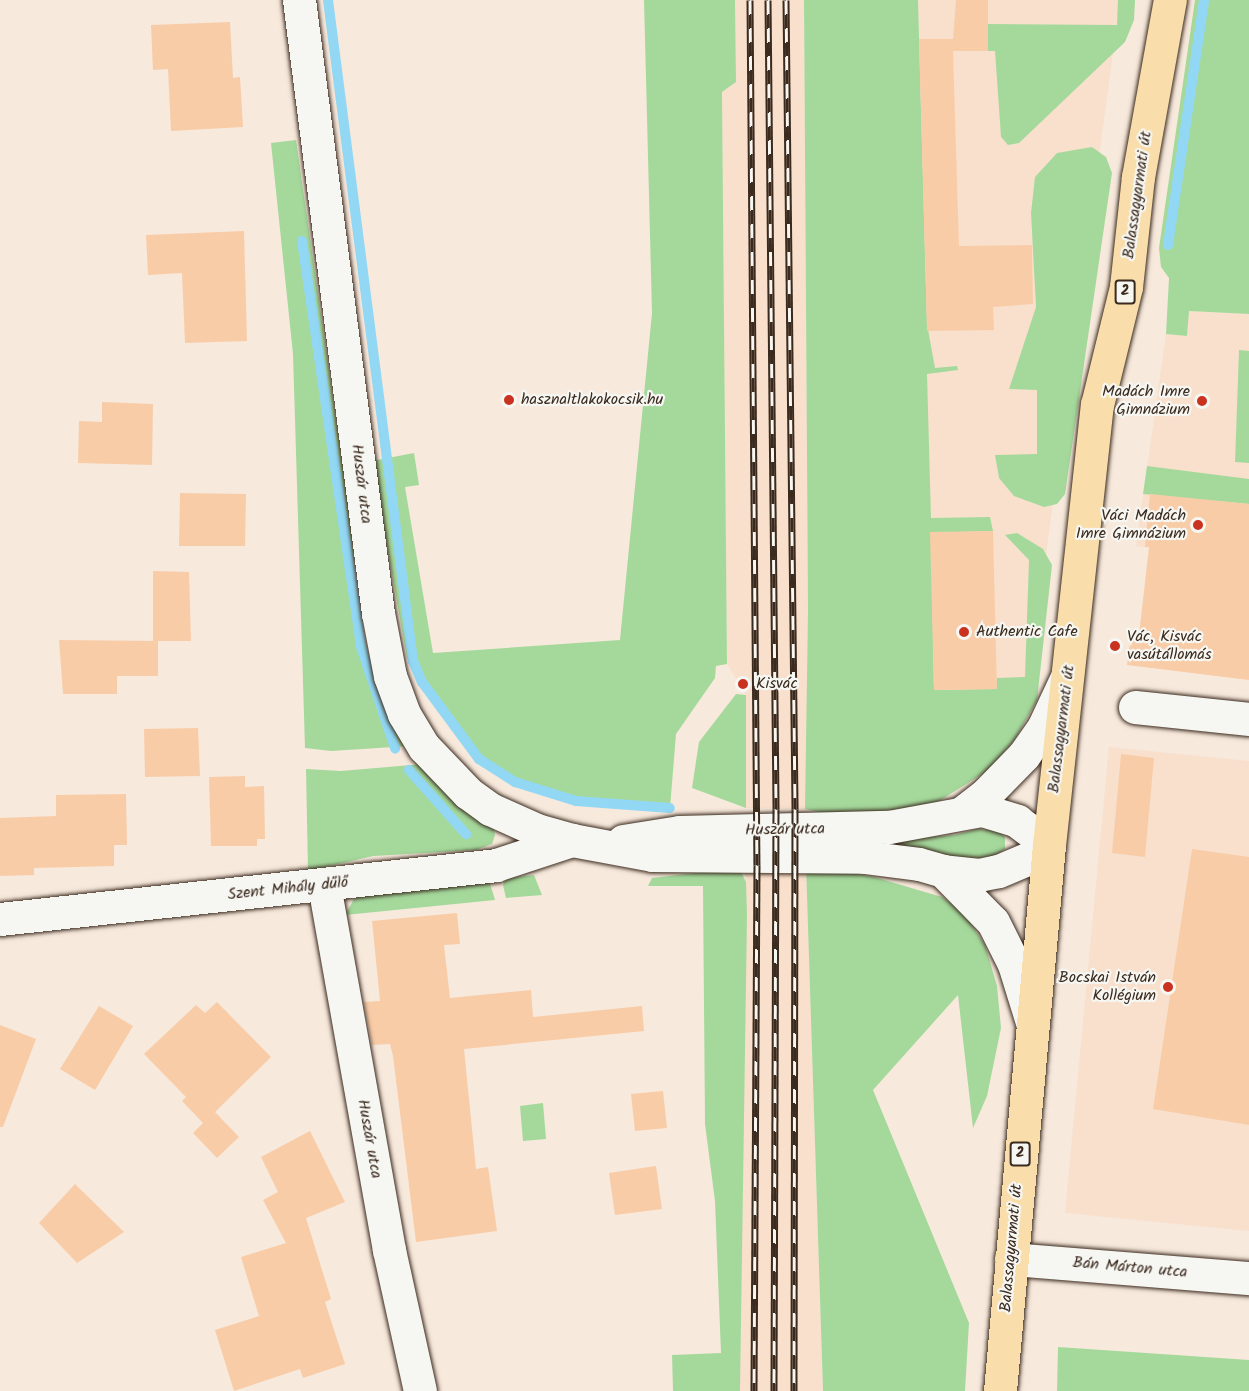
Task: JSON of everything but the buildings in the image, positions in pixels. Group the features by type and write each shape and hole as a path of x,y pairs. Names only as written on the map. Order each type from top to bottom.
{"main road":[{"name":"Balassagyarmati út","path":"1000,1391 1048,845 1098,405 1126,287 1138,177 1170,0"}],"street":[{"name":"Huszár utca","path":"299,0 378,613 390,676 404,714 424,747 468,793 513,820 572,840 675,857 864,857 920,864 943,871 979,874 998,871 1034,856 1048,845 1000,813 982,810 890,827 679,832 607,844"},
{"name":"Huszár utca","path":"963,812 986,794 1024,755 1043,728 1069,672"},
{"path":"1136,707 1249,719"},
{"name":"Szent Mihály dűlő","path":"0,919 496,865 572,840"},
{"path":"943,871 993,922 1014,964 1032,1022"},
{"name":"Huszár utca","path":"324,885 389,1250 420,1391"},
{"name":"Bán Márton utca","path":"1011,1259 1249,1278"}],"shaded area":[{"path":"735,0 804,0 809,752 805,809 746,808 746,695 727,664 722,92 736,82"},
{"path":"918,0 1120,0 1028,690 934,690"},
{"name":"Madách Imre Gimnázium","path":"1188,311 1249,314 1249,559 1136,546 1166,334 1187,336"},
{"name":"Bocskai István Kollégium","path":"1109,747 1249,761 1249,1231 1065,1213"},
{"path":"746,865 806,865 823,1391 740,1391"}],"green space":[{"path":"644,0 735,0 736,82 722,92 727,664 716,666 715,678 676,734 670,808 576,801 515,782 476,756 407,658 372,461 414,453 419,485 405,487 433,653 620,640 652,313"},
{"path":"804,0 918,0 927,324 935,368 957,366 958,370 927,374 931,518 990,517 993,531 931,533 934,690 996,689 997,678 1025,677 1029,560 1005,535 1017,533 1043,549 1052,565 1037,700 1015,739 990,769 936,803 857,820 805,809 808,611"},
{"path":"1118,0 1135,0 1134,20 1125,42 1019,143 1008,145 1001,137 995,51 988,51 988,24 1117,25"},
{"path":"1195,0 1249,0 1249,314 1189,311 1187,336 1166,334 1169,278 1161,267 1159,248"},
{"path":"296,140 349,511 360,616 373,675 409,746 331,751 305,748 293,354 271,143"},
{"path":"1092,147 1106,157 1112,173 1065,494 1057,504 1044,507 1014,496 999,478 995,455 1037,454 1037,390 1009,389 1036,307 1031,213 1035,177 1057,153"},
{"path":"1239,350 1249,351 1249,463 1235,462"},
{"path":"1147,466 1249,479 1249,504 1143,494"},
{"path":"736,694 746,695 746,808 692,788 699,742"},
{"path":"423,764 492,821 495,835 492,844 476,850 373,856 308,871 306,769 341,771"},
{"path":"978,829 999,831 1005,837 1005,849 987,862 806,848 954,835"},
{"path":"806,865 874,877 942,897 964,913 985,945 997,986 1001,1028 987,1096 973,1128 958,995 873,1090 969,1323 965,1391 823,1391"},
{"path":"739,868 746,882 747,915 740,1391 673,1391 672,1355 721,1353 715,1201 705,1124 703,886 648,886 652,878"},
{"path":"534,875 542,895 506,898 503,885 506,878"},
{"path":"488,877 495,900 345,915 354,899 380,888"},
{"path":"543,1103 546,1139 523,1141 520,1106"},
{"path":"1058,1347 1249,1360 1249,1391 1057,1391"}],"waterway":[{"path":"328,0 413,661 422,682 479,759 515,782 576,801 670,808"},
{"path":"1168,245 1204,0"},
{"path":"302,241 361,647 395,748"},
{"path":"409,770 466,834"}],"railway":[{"path":"750,0 757,865 754,1391"},
{"path":"768,0 776,809 774,1391"},
{"path":"786,0 795,809 794,1391"}],"place":[{"name":"hasznaltlakokocsik.hu","path":"509,400"},
{"name":"Madách Imre Gimnázium","path":"1202,401"},
{"name":"Váci Madách Imre Gimnázium","path":"1198,525"},
{"name":"Authentic Cafe","path":"964,632"},
{"name":"Vác, Kisvác vasútállomás","path":"1115,646"},
{"name":"Kisvác","path":"743,684"},
{"name":"Bocskai István Kollégium","path":"1168,987"}]}
